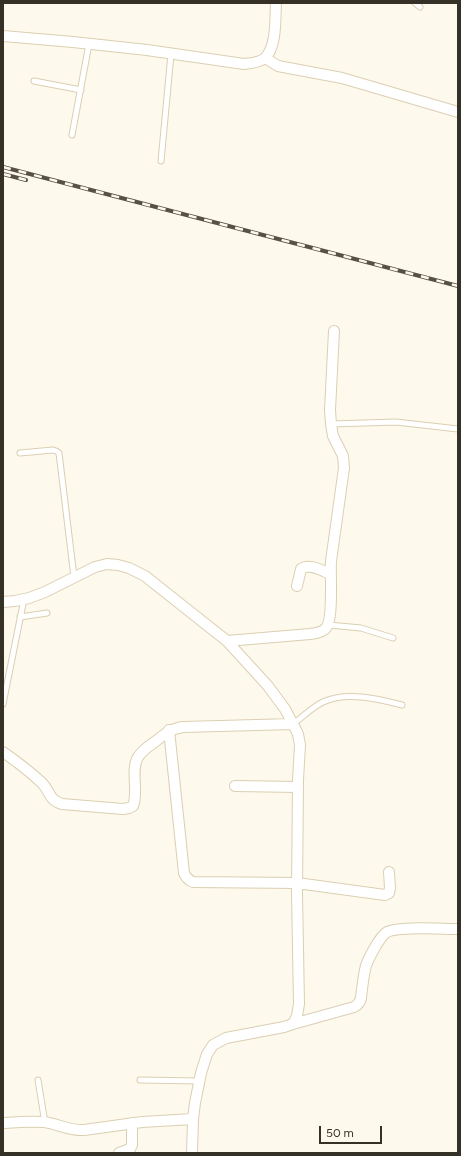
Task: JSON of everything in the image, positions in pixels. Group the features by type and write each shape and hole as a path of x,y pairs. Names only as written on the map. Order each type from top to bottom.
{"street":[{"path":"3,36 90,44 244,64 256,63 265,58 271,49 274,36 276,3"},
{"path":"265,58 278,66 348,80 458,112"},
{"path":"227,641 319,633 326,629 329,625 331,616 330,560 344,468 343,456 333,436 331,424 330,410 334,331"},
{"path":"3,602 24,599 45,592 95,567 107,564 129,568 145,576 227,641 268,686 285,709 298,734 300,745 297,883 299,1004 297,1016 293,1024"},
{"path":"297,586 301,569 304,567 310,566 330,574"},
{"path":"3,752 41,782 49,792 52,799 56,802 62,804 123,809 133,806 135,800 135,772 138,757 169,730 183,727 293,724"},
{"path":"169,730 184,873 189,881 297,883 384,895 388,893 390,888 389,872"},
{"path":"235,786 298,787"},
{"path":"192,1153 193,1118 199,1081 207,1054 214,1045 226,1038 284,1027 358,1005 361,998 366,965 381,938 387,932 392,930 408,929 458,929"},
{"path":"3,1123 45,1122 75,1130 84,1130 132,1123 193,1118"},
{"path":"119,1153 130,1149 132,1145 132,1123"}],"lane":[{"path":"72,135 90,44"},
{"path":"161,161 171,54"},
{"path":"34,81 81,90"},
{"path":"331,424 396,422 458,429"},
{"path":"20,453 56,450 59,453 74,577"},
{"path":"3,704 24,599"},
{"path":"20,616 47,613"},
{"path":"329,625 362,628 393,638"},
{"path":"293,724 316,706 335,698 367,697 402,705"},
{"path":"38,1080 45,1122"},
{"path":"140,1080 199,1081"}],"railway":[{"path":"3,167 458,286"},
{"path":"3,174 26,180"}]}
